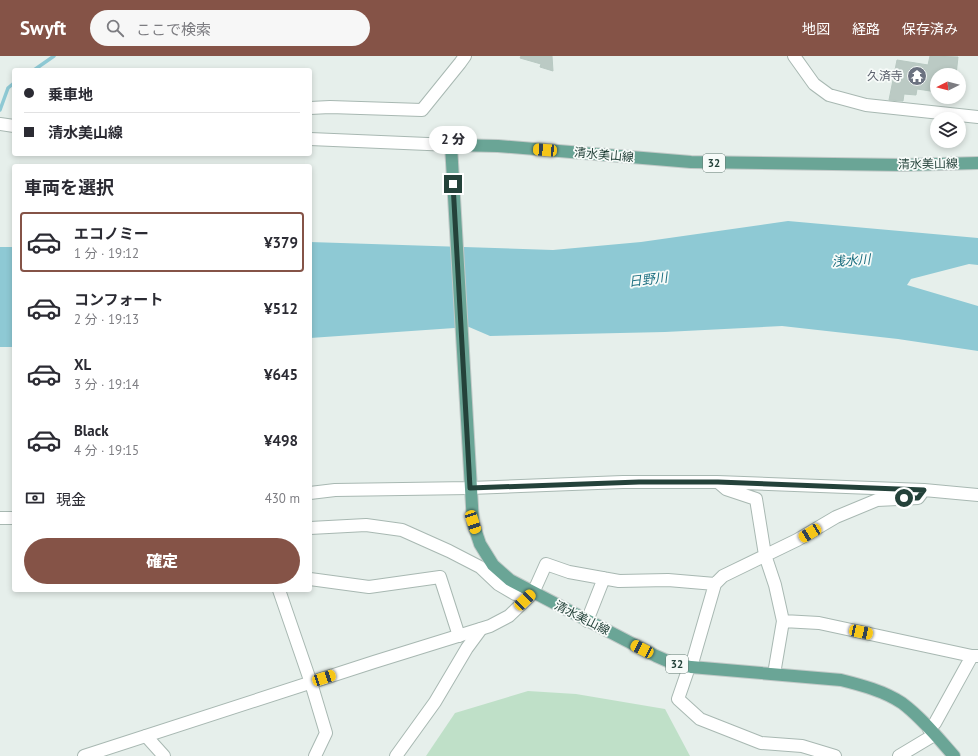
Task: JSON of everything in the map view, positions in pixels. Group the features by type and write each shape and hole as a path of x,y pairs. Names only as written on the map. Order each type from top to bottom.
{"main road":[{"name":"清水美山線","path":"954,756 917,716 901,703 862,685 841,680 689,668 672,663 533,593 510,580 493,565 480,544 473,522 451,145 498,146 691,162 904,165 978,163"}],"street":[{"path":"312,108 330,107 422,110 465,56"},
{"path":"794,56 814,84 829,95 866,105 978,117"},
{"path":"0,124 12,126"},
{"path":"312,139 451,145"},
{"path":"312,493 470,482 718,482 924,490 978,496"},
{"path":"718,482 726,489 756,499 764,555 775,585 784,621 774,674"},
{"path":"835,756 802,746 761,744 700,719 678,699 689,668 714,584 723,576 797,540 836,517 856,508 877,500 918,498 924,490"},
{"path":"0,518 12,518"},
{"path":"312,528 366,525 402,530 480,567 498,584 515,594 533,593"},
{"path":"84,756 108,752 146,736 490,626 509,616 533,593 546,564 569,572 619,581 668,580 714,584"},
{"path":"312,579 369,587 440,576 459,636"},
{"path":"587,621 604,578"},
{"path":"280,592 311,682 326,733 315,756"},
{"path":"784,621 819,623 975,656 935,723 932,732 899,756"},
{"path":"396,756 435,702 467,648 481,629"},
{"path":"146,736 164,756"}],"green space":[{"path":"528,691 576,694 665,709 690,756 426,756 455,713"}],"water":[{"path":"788,221 978,238 978,265 969,264 911,279 907,285 978,306 978,351 898,339 782,326 665,332 490,336 469,327 312,338 312,242 553,250 641,242"},
{"path":"0,247 12,247 12,347 0,347"}],"building":[{"path":"521,56 552,56 553,71 540,67 541,64 520,58"},
{"path":"930,56 958,57 957,68 930,68 930,91 917,89 916,95 904,94 903,101 889,100 897,60 928,65"}],"waterway":[{"path":"37,68 54,56"},
{"path":"0,110 8,88 12,85"}],"place":[{"name":"久済寺","path":"917,76"}],"route":[{"path":"453,184 470,488 623,482 718,482 924,490 918,498 904,498"}],"water label":[{"name":"浅水川","path":"851,260"},
{"name":"日野川","path":"648,279"}]}
